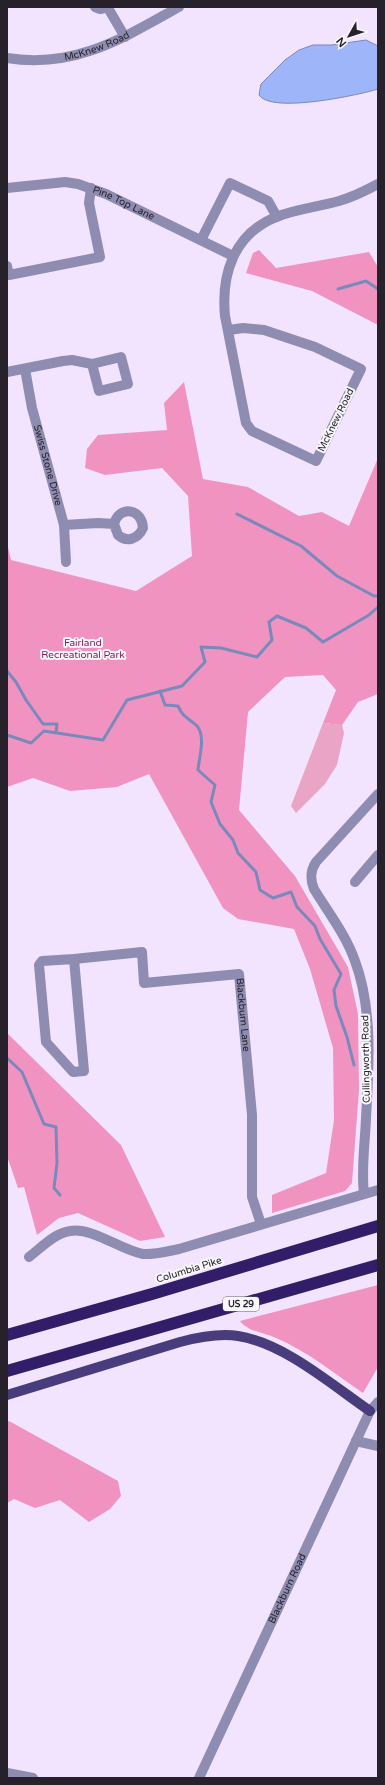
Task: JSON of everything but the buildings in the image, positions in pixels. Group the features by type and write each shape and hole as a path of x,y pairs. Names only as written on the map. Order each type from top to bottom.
{"highway":[{"name":"Columbia Pike","path":"7,1335 159,1292 378,1226"},
{"name":"US 29","path":"7,1371 378,1265"},
{"path":"7,1378 103,1344"}],"main road":[{"path":"7,1395 201,1336 237,1336 257,1340 275,1347 292,1357 370,1411"}],"street":[{"path":"94,7 100,9 109,7 125,37"},
{"name":"McKnew Road","path":"7,58 38,60 61,58 98,49 125,37 179,7"},
{"name":"Pine Top Lane","path":"7,188 65,182 91,188 233,256"},
{"path":"201,240 230,183 268,201 277,217"},
{"name":"McKnew Road","path":"229,330 253,327 264,330 315,347 361,369 316,461 252,431 246,423 223,300 228,270 233,256 243,242 254,231 277,217 340,201 360,194 378,184"},
{"path":"7,266 9,275 100,257 89,203 91,188"},
{"path":"7,372 72,360 92,364"},
{"name":"Swiss Stone Drive","path":"25,369 34,415 64,525 66,562"},
{"path":"64,525 98,523 114,524"},
{"name":"Cullingworth Road","path":"364,1194 362,1173 368,1065 364,998 355,959 346,941 314,889 311,882 311,875 316,862 378,795"},
{"path":"355,882 378,855"},
{"name":"Blackburn Lane","path":"74,958 84,1071 73,1072 46,1042 39,965 42,961 74,958 142,952 144,983 239,974 252,1115 252,1197 261,1224"},
{"path":"29,1257 55,1237 72,1230 94,1234 125,1249 145,1254 179,1248 378,1190"},
{"name":"Blackburn Road","path":"199,1778 370,1411 378,1402"},
{"path":"356,1441 378,1446"},
{"path":"7,1773 33,1778"}],"shaded area":[{"path":"323,723 342,725 344,733 337,765 325,784 296,813 291,806"}],"green space":[{"path":"259,250 276,268 369,252 378,267 378,325 312,291 246,273 253,253"},
{"name":"Fairland Recreational Park","path":"184,382 203,479 248,487 299,516 322,512 349,526 378,458 378,694 358,702 342,725 323,723 336,690 323,675 285,677 248,712 239,810 295,876 348,967 358,1014 359,1090 352,1183 345,1191 272,1213 272,1195 326,1173 334,1120 333,1048 310,969 294,929 238,919 223,908 149,774 117,787 70,791 33,778 7,787 7,543 11,560 136,591 192,556 188,496 162,468 105,475 85,468 87,449 98,435 167,430 164,403"},
{"path":"7,1033 121,1145 165,1237 140,1241 78,1213 59,1218 37,1235 24,1187 18,1188 7,1156"},
{"path":"378,1285 378,1367 363,1393 299,1349 271,1336 252,1330 243,1325 240,1321"},
{"path":"9,1421 118,1481 121,1496 110,1509 89,1522 60,1500 35,1508 14,1499 7,1503 7,1422"}],"water":[{"path":"366,40 378,46 378,89 335,99 297,103 280,103 267,100 259,95 261,84 285,60 299,50 313,45 332,45"}],"waterway":[{"path":"338,289 366,281 378,289"},
{"path":"237,514 301,546 337,576 374,596 378,596"},
{"path":"7,735 31,743 44,731 103,740 127,700 182,686 205,662 201,647 221,648 257,657 272,640 269,622 277,616 306,628 323,642 369,615 378,607"},
{"path":"7,671 16,682 26,700 43,724 57,724 56,732"},
{"path":"160,691 165,705 178,706 184,716 200,730 202,741 198,770 215,785 211,802 220,824 233,840 238,853 256,872 260,890 273,898 291,892 297,907 315,926 320,939 341,974 334,990 336,1006 347,1037 354,1065"},
{"path":"7,1058 22,1072 44,1124 56,1127 57,1163 54,1188 60,1195"}]}
